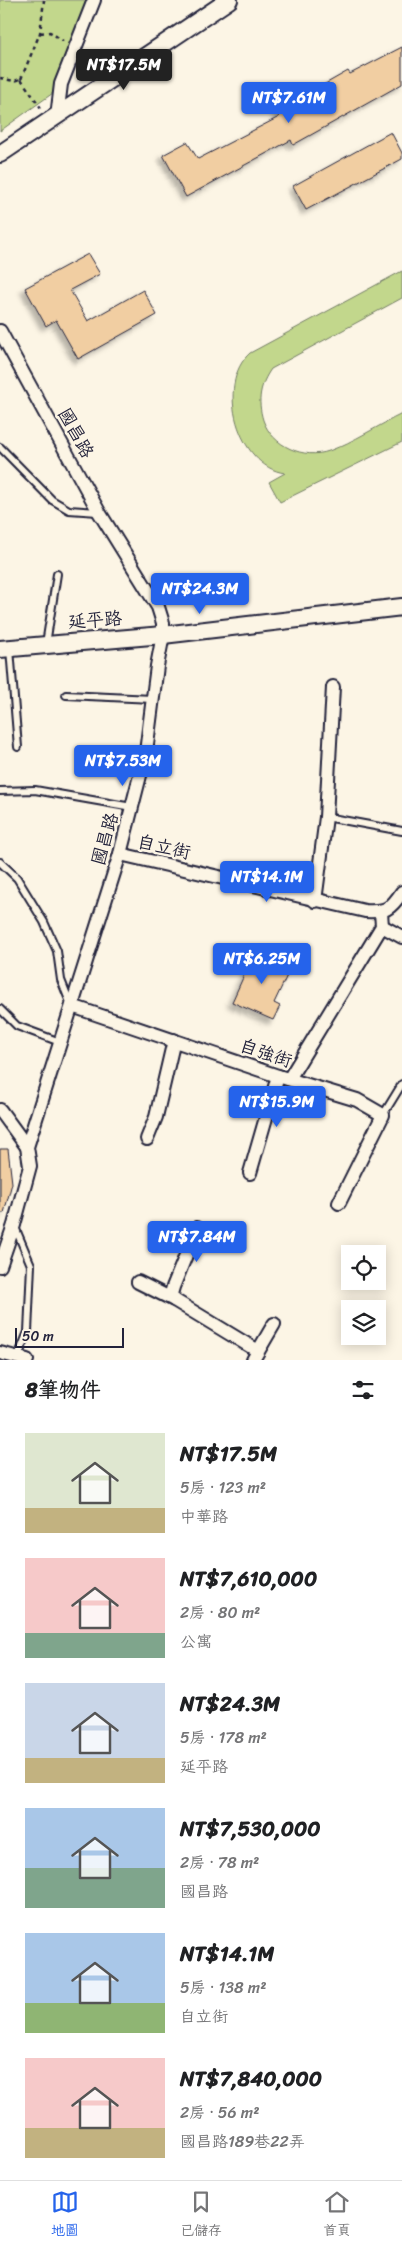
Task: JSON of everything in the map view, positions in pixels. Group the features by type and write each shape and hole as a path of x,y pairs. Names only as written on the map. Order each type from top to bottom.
{"street":[{"path":"54,119 61,84 94,0"},
{"path":"0,154 229,0"},
{"name":"國昌路","path":"0,331 99,512 158,607 164,623 164,635 152,699 146,752 132,807 120,854 27,1147 30,1166 14,1225 0,1266"},
{"name":"延平路","path":"5,648 164,635 402,606"},
{"path":"315,901 326,817 333,687"},
{"name":"自立街","path":"120,854 315,901 381,912"},
{"path":"250,1173 284,1078 382,926 381,912 392,907 400,895"},
{"path":"382,926 402,937"},
{"name":"自強街","path":"72,1006 284,1078 357,1100 382,1115"},
{"path":"147,1139 156,1117 174,1040"},
{"path":"0,1110 27,1147"},
{"path":"339,1203 382,1115"},
{"path":"174,1300 171,1294 173,1287 197,1228"},
{"path":"138,1282 174,1300 256,1356 274,1324"},
{"path":"0,1353 21,1359"}],"lane":[{"path":"0,448 52,500 69,510 99,512"},
{"path":"46,644 57,574"},
{"path":"5,648 18,747"},
{"path":"66,695 152,699"},
{"path":"0,792 35,790 132,807"},
{"path":"326,817 402,831"},
{"path":"0,862 17,878 44,922 57,951 61,980 72,1006"},
{"path":"0,1009 16,1026 60,1042"},
{"path":"382,1115 402,1084"},
{"path":"14,1225 31,1265 28,1332 21,1359"}],"path":[{"path":"21,79 40,33 44,0"},
{"path":"40,33 50,32 74,49"},
{"path":"0,78 14,81 21,79"},
{"path":"21,79 54,119"}],"green space":[{"path":"0,0 90,0 53,93 0,131"},
{"path":"402,271 402,298 271,369 262,387 260,406 267,429 281,444 300,452 309,454 329,451 402,414 402,442 280,502 269,482 285,473 269,467 255,456 244,441 237,422 233,403 234,384 240,367 250,353"}],"building":[{"path":"402,47 402,84 293,145 291,140 186,197 163,155 187,142 198,159 279,117 276,112 348,71 350,74"},
{"path":"391,132 402,153 402,159 306,210 293,186"},
{"path":"88,254 100,274 70,290 88,321 143,290 157,315 78,359 56,320 46,326 25,288"},
{"path":"255,951 291,967 274,1003 280,1006 273,1020 232,1002"},
{"path":"0,1149 8,1149 12,1183 4,1213 0,1213"}]}
